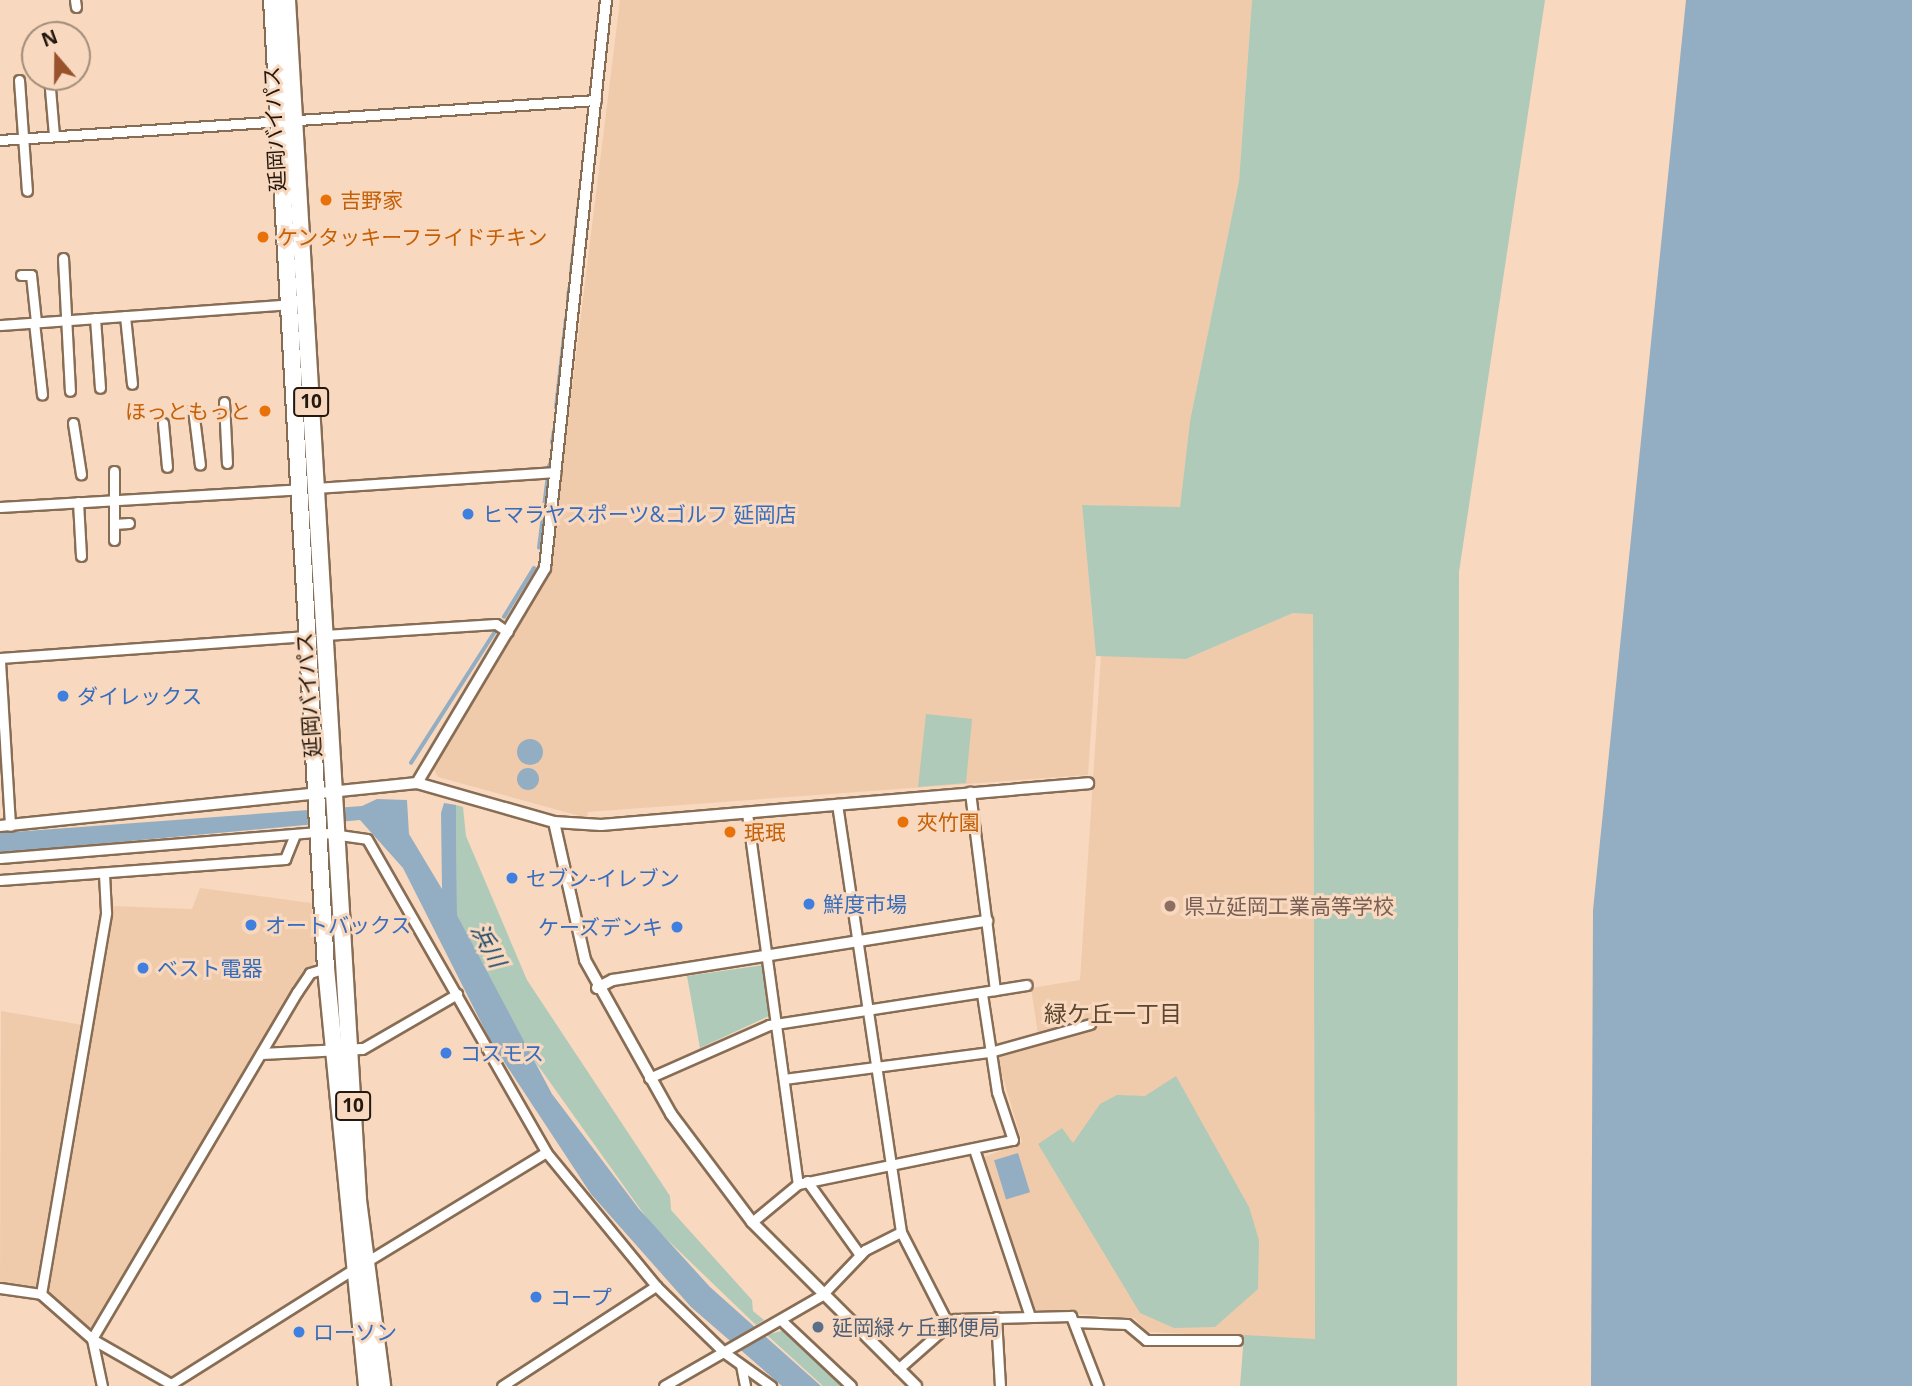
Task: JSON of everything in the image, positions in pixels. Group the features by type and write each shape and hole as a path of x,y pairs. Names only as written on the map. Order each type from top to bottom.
{"highway":[{"name":"延岡バイパス","path":"272,0 287,120 308,489 307,636 332,1051 359,1266 383,1386"},
{"name":"延岡バイパス","path":"287,0 290,304 325,635 337,830 356,1049 359,1266 367,1386"}],"street":[{"path":"417,783 545,568 606,0"},
{"path":"19,80 27,191"},
{"path":"50,91 54,135"},
{"path":"0,139 596,100"},
{"path":"63,258 70,391"},
{"path":"21,275 32,275 42,395"},
{"path":"0,325 290,304"},
{"path":"125,316 132,384"},
{"path":"95,318 100,388"},
{"path":"224,402 227,463"},
{"path":"193,409 200,465"},
{"path":"73,423 81,474"},
{"path":"163,423 167,467"},
{"path":"114,471 114,540"},
{"path":"0,507 555,472"},
{"path":"78,502 81,556"},
{"path":"114,524 129,523"},
{"path":"325,635 496,624 508,632"},
{"path":"307,636 0,659 5,826 316,799 417,783 554,822 601,825 1088,783"},
{"path":"970,792 995,990"},
{"path":"837,804 888,1166 901,1232 947,1322"},
{"path":"747,813 784,1079 802,1183 860,1255"},
{"path":"554,822 576,931 597,988 649,1078 752,1222 822,1295 916,1386"},
{"path":"0,858 317,830 337,830 377,846 546,1152 656,1286 727,1352 771,1386"},
{"path":"0,880 285,859 295,834"},
{"path":"41,1294 106,912 104,873"},
{"path":"597,988 767,955 987,921"},
{"path":"102,1386 92,1339 310,973 326,968"},
{"path":"649,1078 777,1024 868,1012 1027,985"},
{"path":"262,1054 356,1049 457,994"},
{"path":"752,1222 802,1183 975,1152 1013,1140 990,1052 982,994"},
{"path":"784,1079 990,1052 1090,1024"},
{"path":"0,1288 41,1294 92,1339 171,1384 546,1152"},
{"path":"975,1152 1030,1316"},
{"path":"664,1386 822,1295 860,1255 901,1232"},
{"path":"502,1386 656,1286"},
{"path":"996,1317 1000,1386"},
{"path":"898,1369 947,1322 996,1317 1071,1317 1098,1386"},
{"path":"781,1320 851,1386"},
{"path":"1074,1322 1127,1324 1146,1340 1237,1340"},
{"path":"741,1364 745,1386"}],"shaded area":[{"path":"620,0 1252,0 1239,181 1190,421 1180,508 1082,505 1096,656 1088,775 588,812 587,818 438,777 432,766 549,573"},
{"path":"1293,613 1313,613 1315,1340 1147,1332 1134,1318 1035,1311 982,1158 1022,1142 996,1054 1039,1041 1031,988 1080,980 1101,655 1186,659"},
{"path":"200,888 311,903 318,956 91,1332 45,1292 112,906 192,909"},
{"path":"1,1011 83,1025 39,1290 0,1284"}],"green space":[{"path":"1252,0 1545,0 1459,572 1457,1386 1240,1386 1244,1335 1315,1339 1313,614 1293,613 1186,659 1096,656 1082,505 1180,507 1190,421 1239,181"},
{"path":"926,714 972,719 966,783 918,787"},
{"path":"456,805 463,807 466,836 527,980 670,1196 671,1210 752,1300 753,1311 764,1320 756,1325 651,1224 527,1050 457,915"},
{"path":"764,965 771,1015 700,1048 687,976"},
{"path":"1176,1076 1249,1207 1259,1240 1258,1289 1215,1327 1174,1328 1140,1313 1038,1144 1062,1128 1073,1143 1100,1104 1117,1095 1145,1096"},
{"path":"785,1330 845,1386 823,1386 767,1335"}],"water":[{"path":"1686,0 1912,0 1912,1386 1591,1386 1593,910"},
{"path":"530,739 539,743 543,752 539,761 530,765 521,761 517,752 521,743"},
{"path":"528,768 536,771 539,779 536,787 528,790 520,787 517,779 520,771"},
{"path":"377,799 407,800 409,834 442,889 441,813 444,803 456,805 457,915 552,1094 639,1209 710,1287 821,1386 782,1386 691,1307 591,1194 491,1042 403,868 360,820 0,853 0,833 362,806"},
{"path":"1018,1153 1030,1192 1006,1200 994,1160"}],"waterway":[{"path":"571,273 580,194"},
{"path":"568,299 569,289"},
{"path":"556,408 566,319"},
{"path":"552,443 554,430"},
{"path":"539,548 548,475"},
{"path":"504,617 534,568"},
{"path":"411,763 494,633"}],"place":[{"name":"吉野家","path":"326,200"},
{"name":"ケンタッキーフライドチキン","path":"263,237"},
{"name":"ほっともっと","path":"265,411"},
{"name":"ヒマラヤスポーツ&ゴルフ 延岡店","path":"468,514"},
{"name":"ダイレックス","path":"63,696"},
{"name":"夾竹園","path":"903,822"},
{"name":"珉珉","path":"730,832"},
{"name":"セブン-イレブン","path":"512,878"},
{"name":"鮮度市場","path":"809,904"},
{"name":"県立延岡工業高等学校","path":"1170,906"},
{"name":"オートバックス","path":"251,925"},
{"name":"ケーズデンキ","path":"677,927"},
{"name":"ベスト電器","path":"143,968"},
{"name":"コスモス","path":"446,1053"},
{"name":"コープ","path":"536,1297"},
{"name":"延岡緑ヶ丘郵便局","path":"818,1327"},
{"name":"ローソン","path":"299,1332"}],"district":[{"name":"緑ケ丘一丁目","path":"1113,1013"}],"water label":[{"name":"浜川","path":"489,945"}]}
